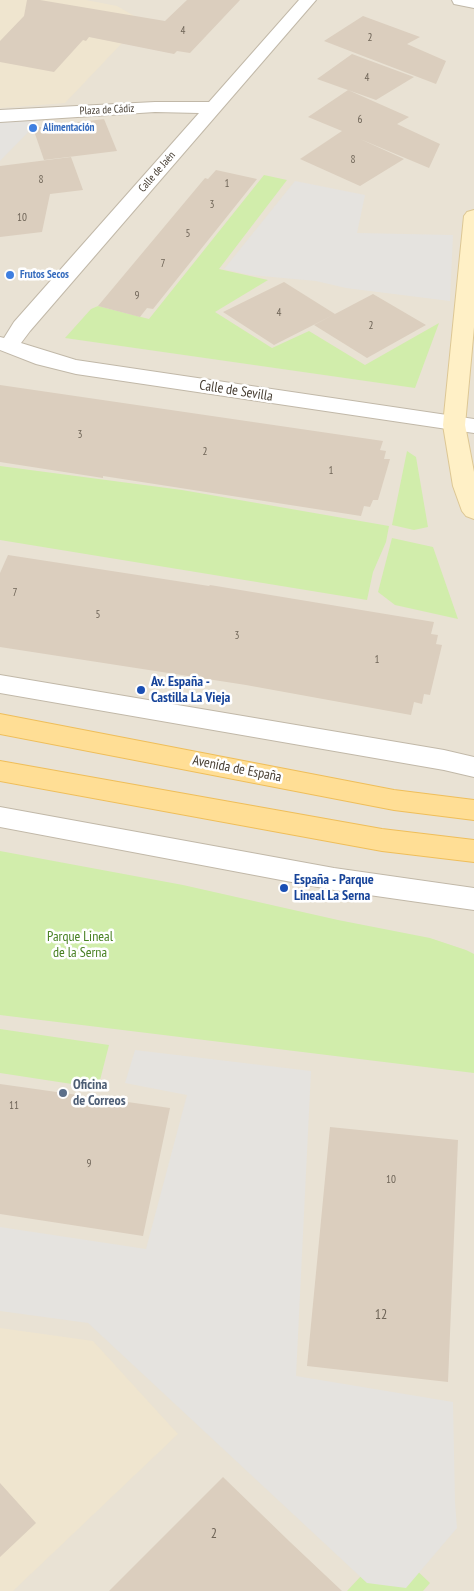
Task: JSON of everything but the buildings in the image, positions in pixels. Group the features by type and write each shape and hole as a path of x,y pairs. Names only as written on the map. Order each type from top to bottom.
{"main road":[{"path":"474,216 464,426 465,486 474,511"},
{"name":"Avenida de España","path":"0,724 394,800 474,811 470,830 474,851 382,840 0,771"}],"street":[{"name":"Calle de Jaén","path":"4,345 22,327 308,0"},
{"path":"460,0 474,2"},
{"name":"Plaza de Cádiz","path":"0,116 155,108 214,108"},
{"name":"Calle de Sevilla","path":"4,345 44,359 76,367 464,426"},
{"path":"0,684 444,760 474,767"},
{"path":"444,760 466,760 474,756"},
{"path":"0,817 334,879 474,899"}],"shaded area":[{"path":"0,0 474,0 474,1591 0,1591"},
{"path":"0,0 86,0 117,6 143,21 65,103 0,108"},
{"path":"52,108 0,161 0,112"},
{"path":"295,181 365,195 357,233 453,235 450,301 346,288 316,281 250,275 224,269"},
{"path":"135,1050 311,1071 296,1376 453,1402 457,1528 406,1588 367,1583 88,1323 0,1311 0,1227 146,1249 187,1095 125,1083"},
{"path":"0,1328 93,1341 178,1434 13,1591 0,1591"}],"green space":[{"path":"264,175 287,180 219,269 268,280 215,312 272,348 309,331 365,365 439,323 415,388 65,338 91,309 98,306 149,319"},
{"path":"407,451 416,457 428,527 414,530 392,525"},
{"path":"0,466 182,490 389,526 386,542 373,572 367,600 0,540"},
{"path":"392,538 433,547 458,619 395,605 378,592"},
{"name":"Parque Lineal de la Serna","path":"0,851 183,885 338,920 430,938 466,950 474,954 474,1073 0,1015"},
{"path":"0,1029 109,1045 98,1088 0,1073"},
{"path":"390,1545 430,1583 423,1591 347,1591"}],"place":[{"name":"Alimentación","path":"33,128"},
{"name":"Frutos Secos","path":"10,275"},
{"name":"Av. España - Castilla La Vieja","path":"141,690"},
{"name":"España - Parque Lineal La Serna","path":"284,888"},
{"name":"Oficina de Correos","path":"63,1093"}]}
